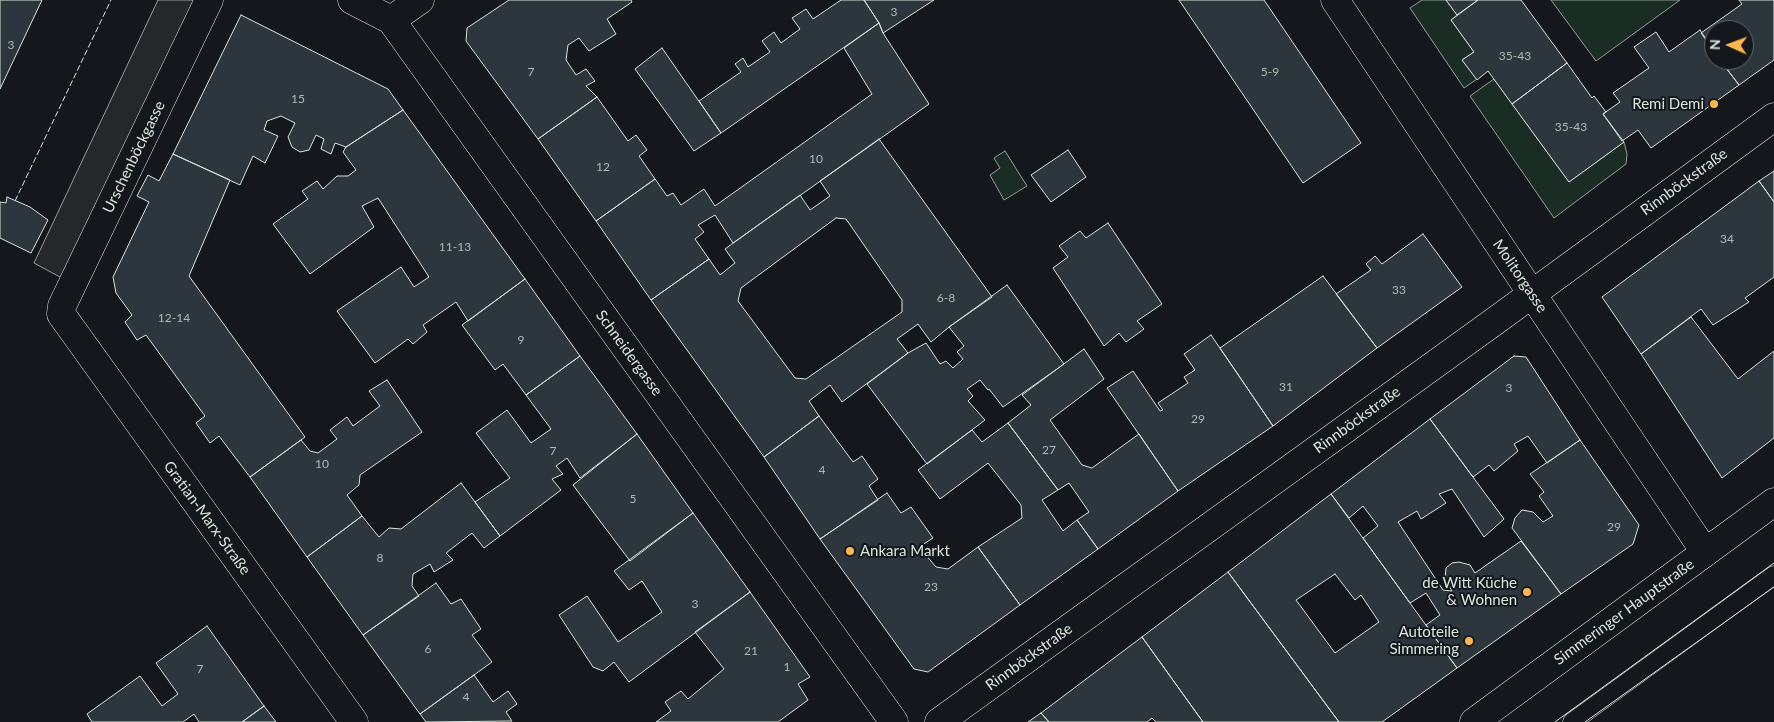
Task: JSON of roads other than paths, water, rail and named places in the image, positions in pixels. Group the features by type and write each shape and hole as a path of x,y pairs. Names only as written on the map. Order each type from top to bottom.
{"street":[{"name":"Urschenböckgasse","path":"61,314 62,306 209,0"},
{"name":"Schneidergasse","path":"352,0 391,20 894,722"},
{"path":"391,20 420,0"},
{"name":"Molitorgasse","path":"1335,0 1705,552"},
{"name":"Rinnböckstraße","path":"939,722 1774,116"},
{"name":"Gratian-Marx-Straße","path":"61,314 354,722"},
{"name":"Simmeringer Hauptstraße","path":"1474,722 1774,502"}],"lane":[{"path":"1572,722 1774,575"}],"tram line":[{"path":"1555,722 1774,563"},
{"path":"1585,722 1774,587"}],"place":[{"name":"Remi Demi","path":"1714,104"},
{"name":"Ankara Markt","path":"850,551"},
{"name":"de Witt Küche & Wohnen","path":"1527,592"},
{"name":"Autoteile Simmering","path":"1469,641"}]}
